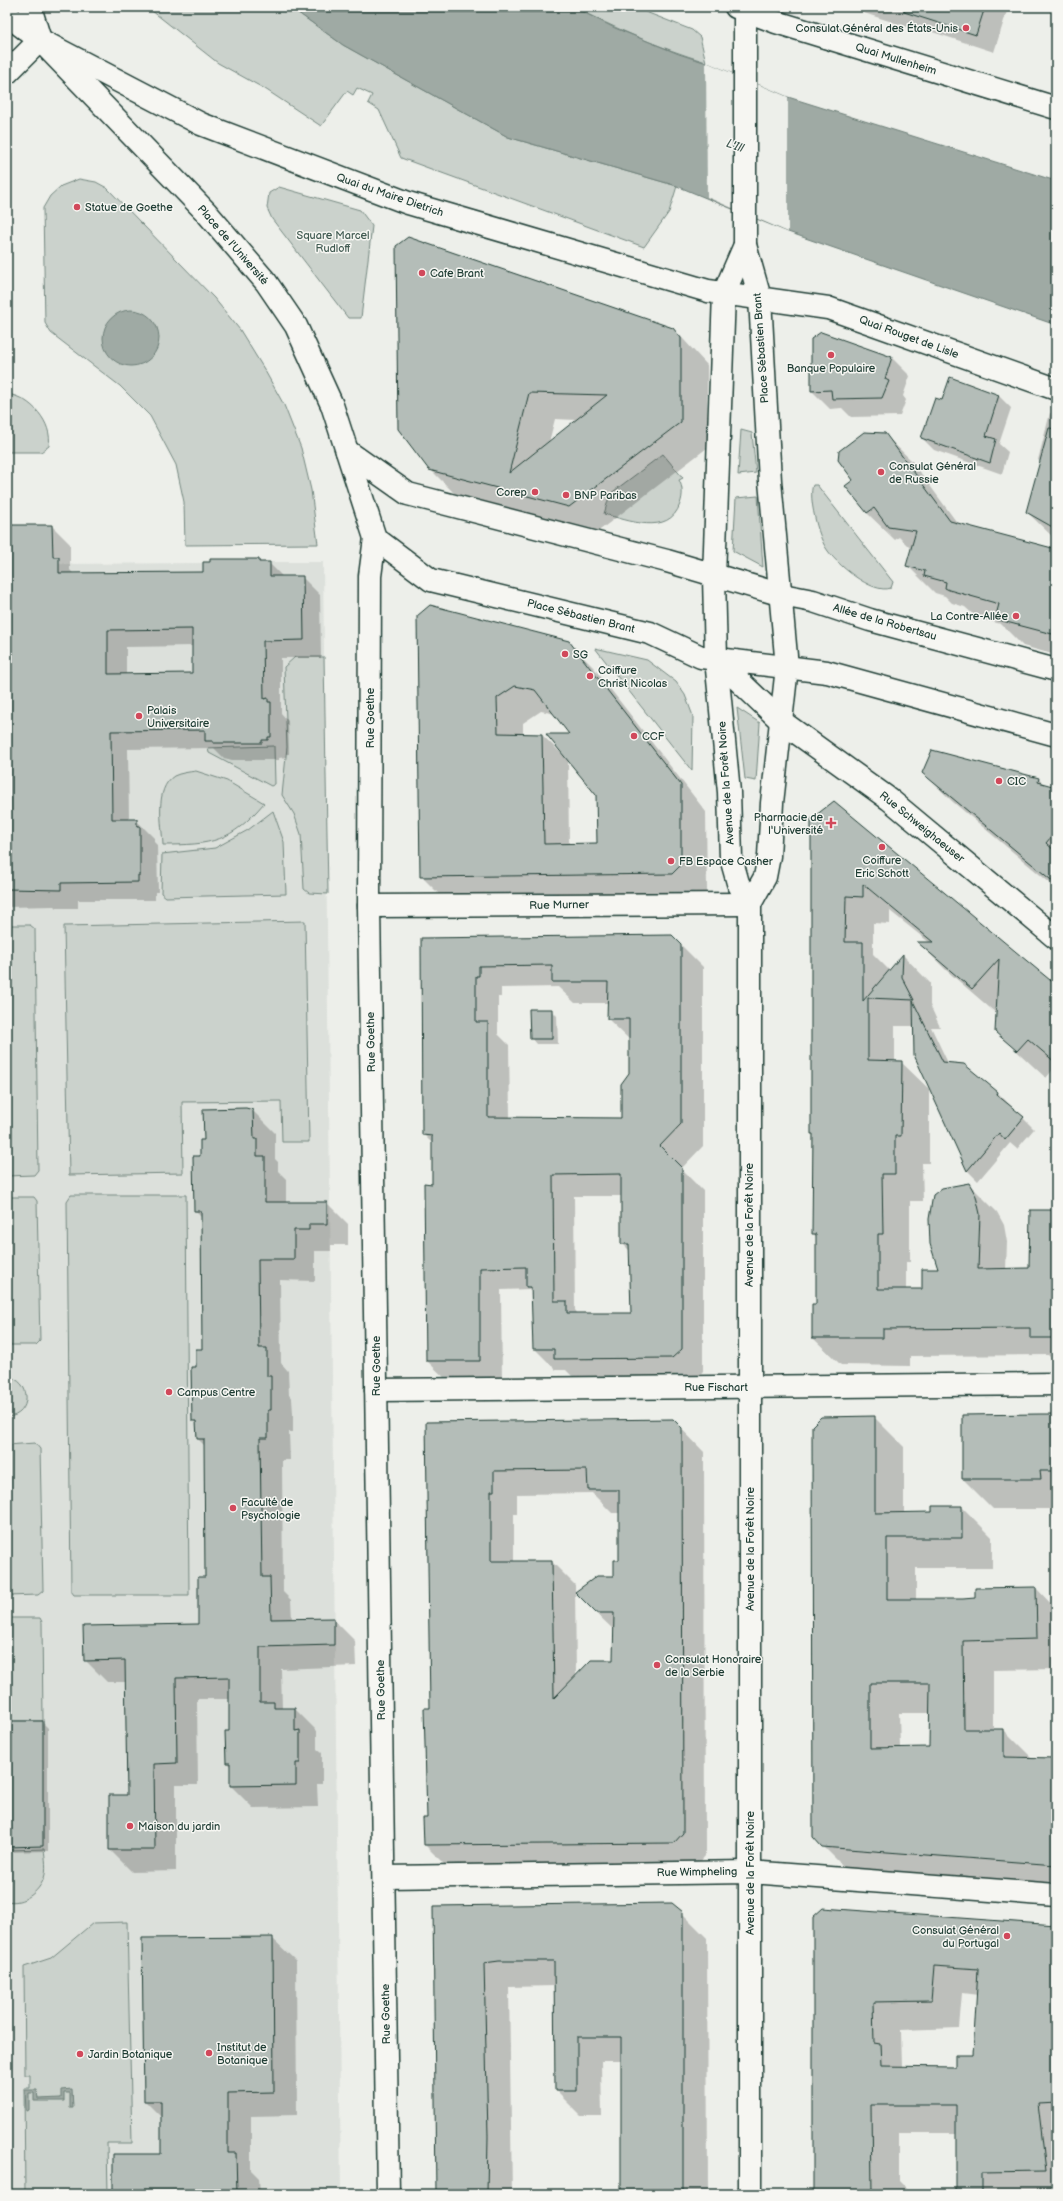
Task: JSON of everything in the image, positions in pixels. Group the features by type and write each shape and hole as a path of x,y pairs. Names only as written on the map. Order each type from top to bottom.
{"street":[{"path":"22,7 40,40"},
{"path":"30,7 40,40"},
{"path":"742,9 745,79 745,245 724,293 714,577 716,659 827,672 1056,735"},
{"name":"Quai Mullenheim","path":"742,9 1056,108"},
{"name":"Quai du Maire Dietrich","path":"7,14 40,40 201,124 408,203 708,291 760,298"},
{"path":"7,73 40,40"},
{"name":"Place de l'Université","path":"40,40 206,212 266,282 296,326 332,405 375,538"},
{"name":"Place Sébastien Brant","path":"745,245 760,298 770,481 782,595 787,667"},
{"name":"Quai Rouget de Lisle","path":"760,298 828,308 1056,389"},
{"path":"347,451 408,494 667,561 714,577"},
{"name":"Place Sébastien Brant","path":"375,538 431,580 650,633 700,657 716,659"},
{"name":"Rue Goethe","path":"375,538 370,576 369,906 385,1877 388,2194"},
{"name":"Allée de la Robertsau","path":"714,577 782,595 813,600 870,620 1056,670"},
{"name":"Rue Schweighaeuser","path":"716,659 782,722 889,799 1056,938"},
{"name":"Avenue de la Forêt Noire","path":"716,659 729,792 731,858 738,883 750,904"},
{"name":"Avenue de la Forêt Noire","path":"750,2194 750,904 765,877 769,856 772,803 787,667"},
{"name":"Rue Murner","path":"369,906 750,904"},
{"name":"Rue Fischart","path":"376,1390 1056,1384"},
{"name":"Rue Wimpheling","path":"385,1877 750,1872 1056,1895"}],"shaded area":[{"name":"Campus Centre","path":"33,557 59,557 59,564 203,563 210,562 210,559 259,559 260,562 323,562 341,2194 7,2194 7,560"}],"green space":[{"path":"147,7 290,7 343,45 508,137 677,186 669,212 644,247 401,158 379,110 368,103 372,95 357,88 353,95 347,91 321,126 265,89 218,63"},
{"path":"574,7 633,7 692,30 700,37 706,62 638,38"},
{"path":"79,179 96,182 107,188 214,298 240,330 284,405 301,448 311,490 318,544 185,545 184,502 176,465 150,416 120,386 51,333 45,323 43,208 50,196 61,186"},
{"name":"Square Marcel Rudloff","path":"279,187 360,210 372,226 361,318 348,318 272,219 267,208 269,193"},
{"path":"7,394 24,400 38,412 44,420 48,429 49,446 41,452 7,452"},
{"path":"741,430 752,433 756,473 738,475"},
{"path":"663,454 683,478 679,480 682,489 682,498 675,514 667,520 646,524 624,520 604,514 610,494"},
{"path":"813,485 817,485 893,582 891,588 883,589 874,587 864,582 837,562 826,548 820,535 813,507"},
{"path":"758,496 763,567 733,551 736,498"},
{"path":"595,648 647,660 676,682 685,695 693,716 692,771"},
{"path":"295,657 324,657 328,894 309,893 304,889 301,834 294,814 282,795 287,747 284,667"},
{"path":"737,708 760,723 756,781 745,779"},
{"path":"274,746 275,784 271,786 209,753 208,748"},
{"path":"196,771 227,781 264,803 241,826 220,839 195,844 163,845 161,798 164,789 174,776"},
{"path":"273,811 284,842 286,894 166,897 161,893 162,854 215,848 248,830"},
{"path":"305,921 309,1142 282,1142 281,1101 182,1102 183,1173 69,1175 64,926"},
{"path":"7,925 30,925 35,929 38,1170 34,1175 7,1176"},
{"path":"71,1195 186,1195 189,1595 74,1595 71,1591 67,1201"},
{"path":"7,1197 34,1197 37,1201 40,1341 36,1345 7,1345"},
{"path":"7,1377 15,1379 21,1384 25,1390 26,1397 25,1404 21,1411 15,1415 7,1417"},
{"path":"35,1443 40,1449 43,1591 38,1595 7,1596 7,1445"},
{"path":"7,1618 40,1618 42,1622 43,1721 7,1721"},
{"path":"44,1849 46,1864 45,1875 42,1883 30,1896 19,1901 7,1901 7,1850"},
{"name":"Jardin Botanique","path":"127,1922 132,2143 107,2143 108,2194 25,2194 24,2088 30,2088 30,2075 25,2075 24,1967 51,1958 93,1923"}],"water":[{"name":"L'Ill","path":"290,7 573,7 615,28 679,54 710,64 788,97 1056,181 1056,325 788,232 677,186 508,137 343,45"},
{"path":"125,310 137,310 151,318 159,332 157,349 151,358 137,366 125,366 115,361 108,354 103,344 103,332 108,322 115,315"},
{"path":"72,2089 73,2108 70,2108 70,2093 64,2093 64,2101 34,2101 34,2093 29,2093 29,2110 26,2111 25,2090 37,2090 38,2099 61,2098 61,2090"}],"pier":[{"path":"706,62 788,97 788,232 707,197"}],"building":[{"name":"Consulat Général des États-Unis","path":"905,7 985,7 976,35 904,12"},
{"path":"408,237 673,328 681,338 681,422 569,507 429,470 398,429 396,246","holes":["529,393 607,395 509,473"]},
{"path":"821,332 892,357 885,379 889,381 882,398 832,399 831,390 811,391 811,339"},
{"path":"950,377 999,395 986,436 996,439 990,463 921,438 935,398 942,400"},
{"path":"1049,428 1056,429 1056,529 1026,512"},
{"path":"864,432 885,433 950,521 1056,549 1056,635 995,619 999,604 949,590 945,588 946,582 924,576 925,571 906,566 916,531 888,527 874,508 867,513 845,486 853,480 838,460 839,451"},
{"name":"Palais Universitaire","path":"7,525 52,525 53,557 59,557 59,573 203,572 203,562 210,562 210,559 259,559 259,562 270,562 270,576 303,576 304,640 263,641 264,699 268,698 268,702 271,702 271,737 268,737 268,740 262,740 262,743 213,743 213,741 205,741 205,730 111,731 112,819 137,819 137,826 140,826 140,875 138,875 138,882 61,883 61,890 7,889","holes":["192,629 192,673 108,674 108,630"]},
{"path":"430,605 569,641 681,785 681,865 672,874 420,877 417,616","holes":["515,686 535,690 569,734 546,734 596,795 597,843 544,844 542,734 498,733 497,698"]},
{"path":"932,750 1039,778 1038,782 1056,787 1056,831 1046,843 1056,852 1056,884 922,773"},
{"path":"834,801 1056,985 1056,1063 1028,1039 1017,1051 995,1032 999,959 972,989 917,942 933,942 863,884 863,897 846,896 845,942 863,942 863,1001 903,954 902,977 914,1000 868,998 868,1060 902,1061 901,1136 895,1136 895,1174 882,1174 883,1234 878,1234 878,1289 922,1289 922,1269 938,1269 930,1244 929,1219 933,1195 942,1188 969,1183 976,1196 980,1214 978,1269 1029,1268 1030,1210 1056,1210 1056,1338 1030,1338 1030,1328 883,1329 883,1338 812,1338 812,1304 816,1304 816,1234 812,1234 813,1134 811,1134 811,819"},
{"path":"672,935 681,944 681,1124 660,1146 682,1168 682,1349 672,1358 554,1359 554,1349 533,1349 531,1287 526,1287 526,1267 480,1268 480,1361 426,1361 424,1183 432,1184 432,1136 422,1135 421,938","holes":["552,965 552,982 608,982 607,1019 629,1019 629,1073 621,1084 621,1118 488,1117 488,1022 476,1022 476,976 479,976 479,966","621,1174 621,1244 629,1244 631,1313 567,1313 567,1301 554,1301 553,1175"]},
{"path":"913,1001 943,1062 964,1064 998,1092 997,1095 1024,1117 1005,1140 999,1133 967,1171 914,1055"},
{"path":"529,1009 552,1009 552,1039 530,1039"},
{"name":"Faculté de Psychologie","path":"246,1108 253,1110 254,1139 257,1139 257,1156 265,1156 265,1202 327,1202 327,1224 309,1224 309,1230 294,1230 294,1259 258,1259 259,1348 267,1348 267,1376 271,1376 271,1410 268,1410 268,1438 260,1438 262,1577 270,1577 271,1619 334,1618 334,1645 260,1647 260,1702 274,1702 274,1708 295,1708 295,1731 300,1730 300,1763 296,1763 296,1785 230,1786 230,1763 226,1763 225,1731 229,1731 229,1677 176,1678 177,1763 154,1764 155,1850 109,1850 109,1795 127,1795 125,1660 84,1661 83,1626 198,1624 198,1577 205,1577 204,1439 197,1439 196,1421 192,1421 191,1367 196,1367 196,1349 202,1349 201,1211 194,1211 193,1156 200,1156 200,1140 204,1140 203,1109"},
{"path":"1056,1414 1056,1471 1040,1471 1041,1479 962,1479 962,1415"},
{"path":"875,1416 875,1513 932,1512 932,1506 962,1506 962,1538 887,1538 887,1599 963,1599 975,1598 975,1588 1036,1587 1037,1639 963,1641 964,1729 1004,1729 1004,1757 1056,1758 1053,1814 1056,1814 1056,1865 822,1847 813,1837 812,1426 821,1417","holes":["870,1683 930,1683 929,1747 870,1748"]},
{"path":"673,1419 682,1428 683,1833 674,1843 424,1845 423,1818 427,1818 424,1708 430,1708 426,1422","holes":["587,1470 588,1490 619,1490 619,1560 614,1560 614,1576 597,1576 575,1592 596,1613 614,1613 613,1660 591,1660 554,1698 552,1561 491,1561 491,1491 494,1491 494,1471"]},
{"path":"7,1721 43,1721 43,1846 7,1847"},
{"path":"672,1903 683,1912 683,2194 621,2194 621,2037 577,2037 577,2091 555,2091 554,1961 499,1961 484,1963 488,2136 487,2194 436,2194 433,1906"},
{"path":"823,1908 1056,1925 1056,1982 1052,2033 1056,2033 1056,2102 1038,2103 1046,2171 982,2172 982,2194 956,2194 956,2105 871,2105 872,2194 813,2194 813,1917","holes":["934,1966 978,1969 973,2055 955,2055 955,2067 881,2066 880,2044 874,2043 873,2002 931,2001"]},
{"name":"Institut de Botanique","path":"273,1937 274,2092 228,2093 228,2153 236,2153 237,2194 113,2194 113,2154 161,2154 161,2101 144,2101 142,1938"}],"place":[{"name":"Consulat Général des États-Unis","path":"966,28"},
{"name":"Statue de Goethe","path":"77,207"},
{"name":"Cafe Brant","path":"422,273"},
{"name":"Banque Populaire","path":"831,355"},
{"name":"Consulat Général de Russie","path":"881,472"},
{"name":"Corep","path":"535,492"},
{"name":"BNP Paribas","path":"566,495"},
{"name":"La Contre-Allée","path":"1016,616"},
{"name":"SG","path":"565,654"},
{"name":"Coiffure Christ Nicolas","path":"590,676"},
{"name":"Palais Universitaire","path":"139,716"},
{"name":"CCF","path":"634,736"},
{"name":"CIC","path":"999,781"},
{"name":"Pharmacie de l'Université","path":"831,823"},
{"name":"Coiffure Eric Schott","path":"882,847"},
{"name":"FB Espace Casher","path":"671,861"},
{"name":"Campus Centre","path":"169,1392"},
{"name":"Faculté de Psychologie","path":"233,1508"},
{"name":"Consulat Honoraire de la Serbie","path":"657,1665"},
{"name":"Maison du jardin","path":"130,1826"},
{"name":"Consulat Général du Portugal","path":"1007,1936"},
{"name":"Institut de Botanique","path":"209,2053"},
{"name":"Jardin Botanique","path":"80,2054"}]}
